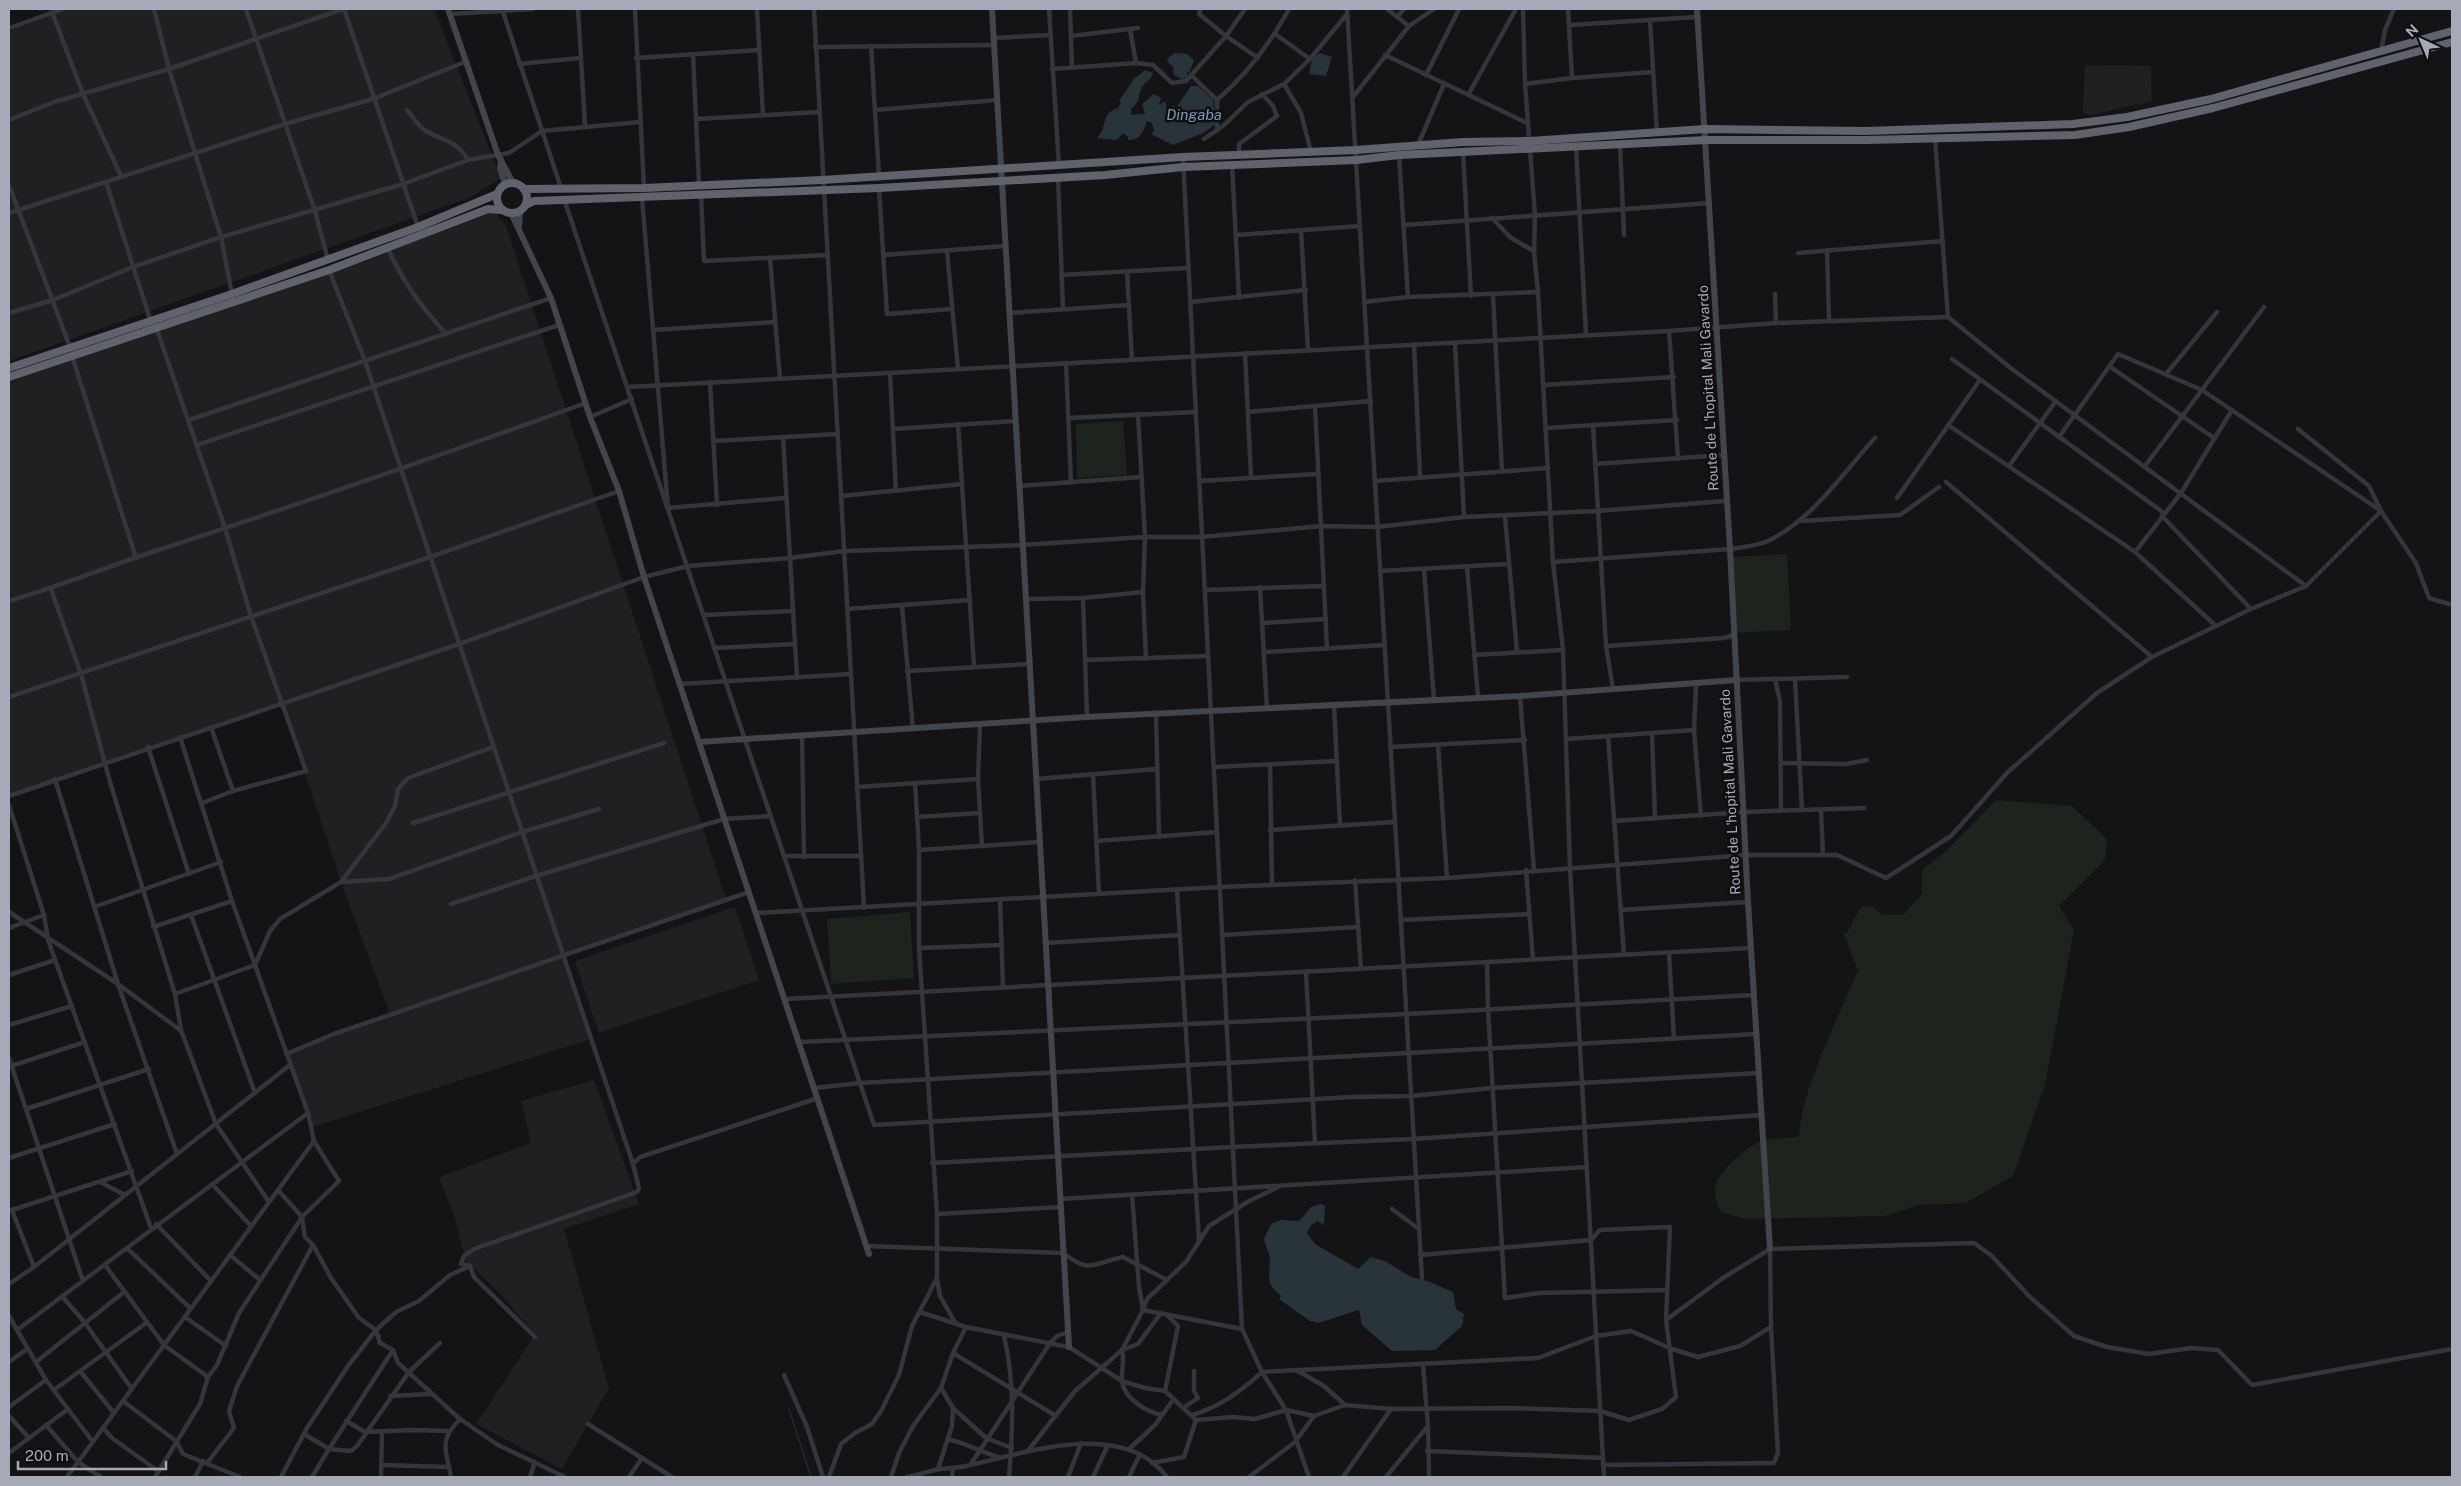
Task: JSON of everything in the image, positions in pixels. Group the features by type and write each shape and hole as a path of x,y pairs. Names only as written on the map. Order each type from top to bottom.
{"highway":[{"path":"9,377 72,356 232,294 418,227 498,194 509,183 524,189 644,188 1002,170 1183,157 1356,150 1706,129 1865,131 2073,124 2127,117 2211,99 2452,31"},
{"path":"9,368 70,347 153,325 329,270 488,210 501,210 510,213 534,201 879,188 1105,175 1232,164 1356,160 1399,155 1706,140 2075,135 2130,127 2260,95 2452,42"},
{"path":"2258,86 2260,95"},
{"path":"523,208 527,200 524,189"},
{"path":"498,194 501,210"}],"street":[{"path":"9,28 51,11 63,9"},
{"path":"154,9 169,68 221,237 232,294"},
{"path":"246,9 315,211 328,260"},
{"path":"9,120 83,94 256,40 343,9 418,227"},
{"path":"509,183 449,12 533,9"},
{"path":"578,9 585,125"},
{"path":"634,9 644,188"},
{"path":"757,9 763,115"},
{"path":"814,9 822,180 828,255 864,908"},
{"path":"992,9 1069,1347"},
{"path":"1049,9 1059,166"},
{"path":"1070,9 1072,68"},
{"path":"1202,9 1199,14 1258,58"},
{"path":"1052,69 1136,63 1153,65 1172,83 1186,81 1226,36 1245,9"},
{"path":"1217,100 1240,81 1275,34 1289,9"},
{"path":"1387,9 1410,26"},
{"path":"1397,16 1404,9"},
{"path":"1353,97 1410,26 1434,9"},
{"path":"1426,75 1459,9"},
{"path":"1468,95 1516,9 1523,10 1527,124 1530,140 1535,215 1534,251 1544,385 1550,514 1553,562 1563,650 1570,868 1604,1477"},
{"path":"1568,9 1572,78"},
{"name":"Route de L'hopital Mali Gavardo","path":"1697,9 1706,129 1747,855 1748,902 1770,1249"},
{"path":"2381,51 2385,30 2394,9"},
{"path":"502,10 561,190"},
{"path":"51,11 83,94 121,176"},
{"path":"1204,139 1248,102 1284,84 1310,59 1347,11"},
{"path":"1347,11 1422,1278"},
{"path":"1570,25 1697,17"},
{"path":"1650,21 1657,133"},
{"path":"1071,36 1138,28"},
{"path":"1130,29 1136,63"},
{"path":"1275,34 1310,59"},
{"path":"815,47 994,42 1051,35"},
{"path":"871,46 879,176"},
{"path":"636,58 758,50"},
{"path":"693,55 699,184"},
{"path":"1385,55 1527,124"},
{"path":"519,64 580,58"},
{"path":"9,214 284,124 373,99 466,61"},
{"path":"1525,84 1572,78 1653,72"},
{"path":"1191,75 1217,100 1217,130"},
{"path":"1284,84 1301,113 1311,152"},
{"path":"1418,145 1444,84"},
{"path":"1239,155 1239,144 1277,116 1273,106 1262,94"},
{"path":"875,110 997,100"},
{"path":"407,110 427,132 453,142 468,160"},
{"path":"696,119 819,112"},
{"path":"9,313 53,300 133,267 221,237 403,184 468,160 500,158 542,130 640,122"},
{"path":"1935,138 1948,317"},
{"path":"1620,144 1624,235"},
{"path":"1576,147 1586,335"},
{"path":"1463,152 1471,296"},
{"path":"1399,155 1408,297"},
{"path":"1183,157 1242,1330 1262,1372 1286,1410 1295,1442 1309,1477"},
{"path":"1232,164 1239,298"},
{"path":"1058,177 1063,309"},
{"path":"106,182 153,325 189,420 225,528 251,616 306,771 233,791 202,802"},
{"path":"9,185 17,211 70,347"},
{"path":"879,188 887,314 952,309"},
{"path":"701,194 704,261 828,255"},
{"path":"642,198 668,508"},
{"path":"564,199 874,1125 1191,1107 1231,1103 1411,1096 1492,1088 1759,1072"},
{"path":"1404,226 1710,203"},
{"path":"519,228 523,208"},
{"path":"510,213 519,228 551,298 590,417 619,491 644,577 870,1254"},
{"path":"1492,218 1511,238 1534,251"},
{"path":"1236,235 1360,226"},
{"path":"1302,230 1308,350"},
{"path":"1798,253 1942,240"},
{"path":"884,255 1005,246"},
{"path":"387,247 403,280 416,300 446,334"},
{"path":"1828,250 1829,321"},
{"path":"947,251 958,369"},
{"path":"770,258 780,378"},
{"path":"1061,275 1188,268"},
{"path":"329,270 365,361 633,1164 639,1188 637,1192 474,1249 462,1259 461,1264 470,1266"},
{"path":"1128,271 1132,360"},
{"path":"1190,302 1306,290"},
{"path":"1364,302 1408,297 1538,292"},
{"path":"1775,294 1776,323"},
{"path":"1494,295 1502,471"},
{"path":"189,420 551,298"},
{"path":"1009,313 1129,305"},
{"path":"2145,466 2264,307"},
{"path":"2166,374 2217,312"},
{"path":"628,387 1541,338 1716,326 1948,317 2012,369 2306,586"},
{"path":"653,330 774,322"},
{"path":"197,446 560,324"},
{"path":"1669,330 1674,376 1678,459"},
{"path":"1455,342 1464,517"},
{"path":"1414,344 1420,476"},
{"path":"1245,354 1250,477"},
{"path":"2059,437 2118,354 2202,390 2381,512"},
{"path":"72,356 136,558"},
{"path":"1952,359 2163,514 2251,608"},
{"path":"1066,363 1071,483"},
{"path":"2110,366 2214,438"},
{"path":"890,373 896,491"},
{"path":"1544,385 1674,376"},
{"path":"1897,498 1980,380"},
{"path":"710,382 717,504"},
{"path":"590,417 632,399"},
{"path":"1248,412 1371,401"},
{"path":"2009,466 2056,401"},
{"path":"9,601 51,589 136,558 401,469 586,404"},
{"path":"1315,406 1327,649"},
{"path":"2135,552 2181,493 2232,410"},
{"path":"1069,418 1196,412"},
{"path":"1138,414 1140,478 1145,536 1146,659"},
{"path":"1546,428 1677,420"},
{"path":"893,429 1015,421"},
{"path":"958,424 974,666"},
{"path":"1593,425 1606,646 1613,690"},
{"path":"1948,425 2135,552 2216,626"},
{"path":"2298,429 2369,486 2381,512 2416,563 2429,598 2452,605"},
{"path":"713,441 838,434"},
{"path":"783,437 797,678"},
{"path":"1553,562 1730,549 1754,546 1768,541 1809,515 1875,438"},
{"path":"1595,464 1724,454"},
{"path":"1375,481 1420,476 1548,468"},
{"path":"1199,481 1318,474"},
{"path":"1019,486 1140,478"},
{"path":"1946,482 2152,657"},
{"path":"841,496 962,484"},
{"path":"1797,521 1819,518 1900,515 1939,487"},
{"path":"9,697 430,557 619,491"},
{"path":"668,508 786,498"},
{"path":"9,796 148,747 282,705 320,690 459,644 644,577 688,566 790,558 844,551 966,546 1022,546 1145,536 1202,537 1322,526 1377,527 1464,517 1506,517 1726,501"},
{"path":"756,913 1272,884 1447,878 1526,870 1747,855 1842,856 1886,878 1951,836 2008,772 2096,693 2152,657 2251,608 2306,586 2381,512"},
{"path":"1506,517 1517,652"},
{"path":"1380,571 1509,564"},
{"path":"1467,567 1478,697"},
{"path":"1424,570 1434,700"},
{"path":"1205,590 1324,586"},
{"path":"1260,587 1267,709"},
{"path":"51,589 81,674 104,762 174,994 181,1030 216,1124 269,1202"},
{"path":"1027,598 1083,598 1144,592"},
{"path":"1083,598 1087,717"},
{"path":"847,609 970,600"},
{"path":"902,606 913,729"},
{"path":"704,615 793,611"},
{"path":"1263,623 1326,619"},
{"path":"1606,646 1724,638 1734,635"},
{"path":"715,648 795,644"},
{"path":"1264,652 1384,645"},
{"path":"1474,655 1563,650"},
{"path":"1086,660 1208,656"},
{"path":"907,671 1029,664"},
{"path":"680,684 851,674"},
{"path":"699,742 980,725 1033,720 1520,696 1696,685 1737,680 1847,677"},
{"path":"1775,679 1780,701 1781,811"},
{"path":"1795,679 1802,810"},
{"path":"1696,685 1694,730 1701,816"},
{"path":"1520,696 1534,870"},
{"path":"1334,705 1340,825"},
{"path":"1156,715 1159,837"},
{"path":"980,725 978,779 982,846"},
{"path":"211,727 233,791"},
{"path":"1566,739 1694,730"},
{"path":"1652,733 1654,819"},
{"path":"802,735 804,856"},
{"path":"1608,736 1624,955"},
{"path":"154,1477 200,1404 208,1377 217,1365 239,1313 302,1217 340,1181 314,1141 308,1113 232,902 221,862 180,737"},
{"path":"1390,747 1525,740"},
{"path":"413,823 664,743"},
{"path":"1438,745 1447,878"},
{"path":"148,747 189,874"},
{"path":"174,994 255,966 270,931 280,919 341,882 386,824 395,806 398,789 408,778 493,747"},
{"path":"1782,763 1846,764 1867,760"},
{"path":"1214,767 1337,761"},
{"path":"1270,765 1272,884"},
{"path":"1036,779 1157,769"},
{"path":"1093,775 1099,894"},
{"path":"55,779 118,984 149,1068 177,1154"},
{"path":"857,787 978,779"},
{"path":"915,783 919,850 919,948 932,1164 937,1214 937,1278 940,1296 956,1325"},
{"path":"9,805 44,914 48,940 151,1228"},
{"path":"1614,820 1744,812 1864,808"},
{"path":"341,882 389,880 522,832 599,809"},
{"path":"1821,810 1823,855"},
{"path":"917,817 980,813"},
{"path":"451,904 724,819 770,816"},
{"path":"1270,830 1394,822"},
{"path":"1096,841 1217,832"},
{"path":"919,850 1040,842"},
{"path":"785,856 861,856"},
{"path":"94,907 221,862"},
{"path":"1526,870 1532,960"},
{"path":"1355,880 1361,969"},
{"path":"1177,890 1199,1240"},
{"path":"286,1054 334,1034 749,892"},
{"path":"1000,900 1003,988"},
{"path":"153,927 232,902"},
{"path":"1621,910 1748,902"},
{"path":"9,912 48,940 118,984 181,1030"},
{"path":"9,928 44,914"},
{"path":"1400,920 1529,914"},
{"path":"191,915 255,1092"},
{"path":"1222,935 1358,927"},
{"path":"1045,943 1180,935"},
{"path":"919,948 1002,945"},
{"path":"784,999 832,998 1751,948"},
{"path":"1669,953 1674,1039"},
{"path":"9,976 55,960"},
{"path":"1487,963 1494,1132 1505,1298 1539,1293 1667,1290"},
{"path":"1306,972 1316,1143"},
{"path":"799,1042 1406,1014 1754,995"},
{"path":"9,1025 72,1006"},
{"path":"814,1088 860,1083 927,1081 1053,1072 1188,1067 1311,1058 1490,1050 1756,1034"},
{"path":"11,1066 86,1042"},
{"path":"9,1058 83,1281"},
{"path":"9,1284 290,1065"},
{"path":"26,1109 149,1068"},
{"path":"633,1164 640,1158 818,1098"},
{"path":"17,1330 156,1224 308,1113"},
{"path":"932,1164 1233,1147 1414,1140 1494,1132 1762,1115"},
{"path":"9,1158 115,1124"},
{"path":"67,1477 314,1141"},
{"path":"1060,1199 1587,1167"},
{"path":"34,1266 10,1210 132,1171"},
{"path":"100,1182 125,1195"},
{"path":"212,1184 251,1226"},
{"path":"1162,1415 1148,1412 1136,1403 1126,1392 1122,1381 1125,1362 1122,1350 1147,1299 1186,1262 1209,1226 1281,1185"},
{"path":"278,1190 302,1217 305,1237 313,1245 330,1278 359,1318 376,1330 380,1343 393,1350 398,1363 460,1419 498,1446 565,1477"},
{"path":"1132,1195 1137,1264 1143,1310"},
{"path":"937,1214 1060,1207"},
{"path":"1392,1209 1419,1229"},
{"path":"156,1224 211,1281"},
{"path":"1196,1420 1233,1417 1255,1420 1286,1410 1314,1416 1346,1405 1425,1410 1513,1408 1600,1411 1628,1420 1662,1409 1676,1397 1672,1349 1666,1320 1670,1227 1600,1230 1591,1240 1420,1256"},
{"path":"1666,1320 1729,1274 1770,1249 1974,1243 1992,1256 2028,1296 2074,1336 2107,1347 2149,1354 2191,1348 2218,1350 2252,1385 2452,1349"},
{"path":"195,1477 205,1462 234,1428 229,1410 237,1386 313,1245"},
{"path":"867,1246 1063,1253 1079,1265 1094,1267 1107,1260 1123,1257 1167,1280"},
{"path":"127,1248 191,1308"},
{"path":"1604,1465 1774,1463 1778,1453 1771,1327 1770,1249"},
{"path":"230,1255 260,1280"},
{"path":"105,1264 146,1323 164,1345 208,1377"},
{"path":"281,1477 304,1434 348,1366 376,1330 396,1312 419,1301 450,1275 470,1266"},
{"path":"470,1266 474,1277 535,1337"},
{"path":"828,1477 841,1444 855,1433 872,1424 881,1411 899,1375 912,1326 937,1278"},
{"path":"36,1362 124,1292"},
{"path":"62,1296 85,1323 132,1389"},
{"path":"1143,1310 1242,1330"},
{"path":"920,1312 956,1325 1004,1336 1069,1347 1122,1381 1145,1388 1165,1391 1196,1420"},
{"path":"1027,1452 1075,1391 1122,1350 1138,1344 1164,1313"},
{"path":"1164,1313 1178,1326 1165,1391"},
{"path":"9,1316 46,1380 93,1442"},
{"path":"185,1317 226,1346"},
{"path":"54,1390 146,1323"},
{"path":"891,1477 913,1426 941,1388 953,1352 966,1327"},
{"path":"1192,1415 1220,1404 1244,1388 1262,1372 1538,1358 1596,1336 1631,1331 1672,1349 1698,1357 1740,1346 1771,1327"},
{"path":"971,1465 986,1438 1050,1343 1057,1336 1068,1332"},
{"path":"1004,1336 1013,1400 1009,1477"},
{"path":"304,1434 329,1449 351,1451 409,1372 440,1343"},
{"path":"9,1362 27,1349"},
{"path":"312,1477 346,1420 393,1350"},
{"path":"953,1352 1011,1390 1056,1416"},
{"path":"1423,1365 1425,1410 1428,1426 1429,1477"},
{"path":"1183,1408 1198,1398 1194,1391 1194,1370"},
{"path":"1296,1370 1324,1386 1346,1405"},
{"path":"80,1371 114,1413"},
{"path":"784,1375 807,1427 823,1477"},
{"path":"9,1407 46,1380"},
{"path":"941,1388 953,1408 986,1438 1012,1448"},
{"path":"390,1396 432,1394"},
{"path":"1129,1448 1155,1424 1173,1400"},
{"path":"123,1401 176,1441 183,1454 205,1462 229,1475 240,1477"},
{"path":"9,1453 68,1408"},
{"path":"938,1469 952,1426 953,1408"},
{"path":"1343,1477 1391,1409"},
{"path":"9,1416 29,1438"},
{"path":"1249,1477 1295,1442 1314,1416"},
{"path":"451,1477 445,1444 448,1431 460,1419"},
{"path":"346,1420 365,1432 448,1431"},
{"path":"1152,1463 1184,1457 1196,1420"},
{"path":"588,1424 672,1477"},
{"path":"46,1425 78,1462 101,1477"},
{"path":"1386,1477 1428,1426"},
{"path":"103,1428 112,1438 158,1471"},
{"path":"381,1477 382,1431"},
{"path":"948,1439 967,1443 979,1451 999,1458"},
{"path":"1068,1477 1081,1443"},
{"path":"907,1477 938,1469 971,1465 1011,1454 1081,1443 1129,1448 1152,1463 1167,1477"},
{"path":"1093,1477 1108,1445"},
{"path":"1427,1450 1603,1458"},
{"path":"1129,1477 1140,1454"},
{"path":"629,1477 642,1458"},
{"path":"530,1477 535,1462"},
{"path":"382,1466 449,1467"},
{"path":"952,1477 953,1468"},
{"path":"1158,1477 1162,1471"}],"shaded area":[{"path":"63,9 434,9 501,178 469,198 9,361 9,28"},
{"path":"2085,65 2151,66 2152,101 2091,115 2083,113"},
{"path":"494,211 506,226 726,899 563,955 591,1039 312,1127 286,1054 390,1014 341,882 282,705 9,796 9,376"},
{"path":"1123,421 1127,475 1077,478 1076,424"},
{"path":"1787,554 1791,630 1737,633 1733,557"},
{"path":"1996,800 2072,806 2107,839 2105,860 2059,906 2074,930 2045,1085 2013,1176 1966,1203 1919,1205 1885,1216 1745,1219 1720,1212 1715,1188 1717,1181 1736,1158 1761,1141 1799,1136 1807,1096 1814,1074 1858,970 1843,933 1847,933 1861,906 1873,907 1883,915 1903,915 1922,894 1922,870 1947,850"},
{"path":"735,907 759,980 599,1033 575,961"},
{"path":"910,912 914,978 831,984 827,919"},
{"path":"594,1080 639,1204 564,1229 609,1388 562,1469 476,1424 535,1334 502,1296 466,1261 454,1215 439,1177 531,1143 521,1101"}],"water":[{"path":"1175,53 1187,54 1194,60 1189,73 1187,72 1187,77 1182,79 1174,75 1173,66 1167,62 1169,57"},
{"path":"1320,53 1332,57 1326,76 1309,74 1312,59"},
{"name":"Dingaba","path":"1145,70 1153,73 1141,89 1137,103 1130,110 1132,111 1131,115 1145,114 1142,104 1154,94 1161,98 1159,105 1165,101 1167,108 1173,108 1172,105 1176,108 1191,86 1198,86 1213,100 1216,124 1203,133 1173,145 1151,134 1154,131 1152,123 1147,121 1143,132 1136,139 1128,140 1128,137 1123,133 1117,140 1097,138 1106,117 1112,110 1118,108 1121,103 1119,101 1134,79"},
{"path":"1321,1204 1325,1206 1324,1225 1318,1221 1311,1225 1307,1233 1315,1244 1358,1269 1371,1257 1385,1261 1411,1277 1430,1282 1453,1292 1456,1309 1464,1314 1462,1326 1435,1350 1392,1351 1362,1325 1359,1310 1318,1323 1310,1321 1279,1299 1281,1296 1269,1280 1270,1261 1264,1239 1271,1224 1281,1220 1299,1221 1311,1207"}],"waterway":[{"path":"789,1409 811,1477"}]}
